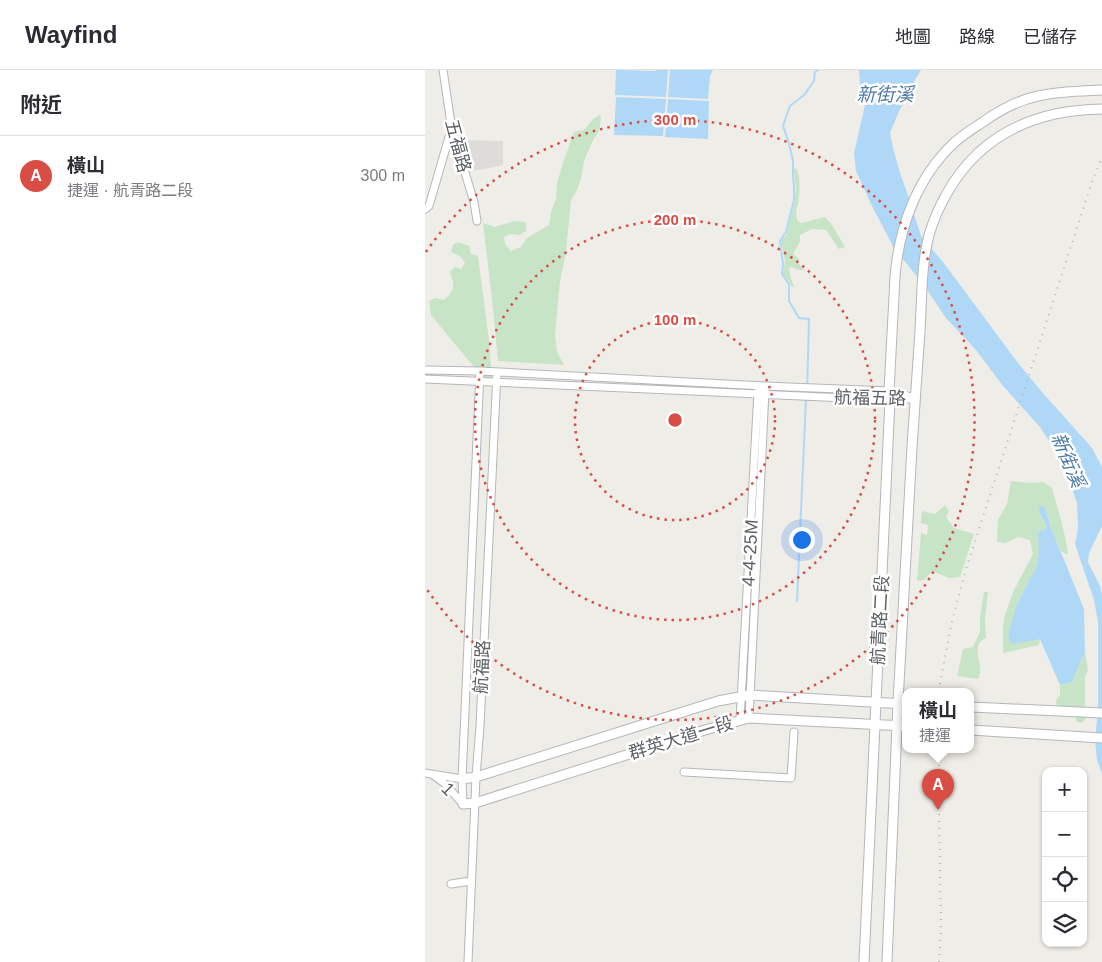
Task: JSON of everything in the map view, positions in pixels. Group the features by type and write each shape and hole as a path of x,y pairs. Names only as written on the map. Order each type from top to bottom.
{"street":[{"name":"五福路","path":"443,70 452,130 477,221"},
{"name":"航青路二段","path":"864,962 895,278 896,260 901,237 910,208 921,184 940,158 955,142 997,112 1019,101 1065,92 1102,90"},
{"name":"航青路二段","path":"903,688 915,398 924,261 929,234 945,198 964,167 995,138 1039,118 1065,112 1102,109"},
{"path":"425,209 429,206 452,130"},
{"name":"航福五路","path":"425,370 480,371 762,386 915,398"},
{"name":"航福路","path":"463,804 462,779 480,371"},
{"name":"航福路","path":"467,962 497,373"},
{"name":"航福五路","path":"425,379 806,396 890,396"},
{"name":"4-4-25M","path":"745,719 762,386"},
{"name":"群英大道一段","path":"462,779 476,777 718,701 746,695 902,704"},
{"name":"航青路二段","path":"887,962 902,704"},
{"path":"974,707 1102,713"},
{"name":"群英大道一段","path":"463,804 475,804 705,730 745,719 901,725"},
{"path":"974,730 1102,738"},
{"path":"684,772 791,778 794,732"},
{"name":"1","path":"429,774 462,779"},
{"name":"1","path":"429,774 444,783 463,804"},
{"path":"451,884 471,881"}],"shaded area":[{"path":"459,140 503,141 503,165 467,171"}],"green space":[{"path":"600,115 599,131 584,161 581,179 571,200 555,335 557,352 564,365 498,361 483,223 495,227 514,221 526,222 526,231 520,235 510,234 504,237 505,244 511,251 521,247 527,238 549,225 556,199 557,183 574,132 584,130 593,119"},
{"path":"796,168 800,186 796,212 798,222 802,223 825,217 845,247 839,249 826,230 812,229 800,235 800,241 793,254 799,259 798,263 804,270 789,267 794,287 791,286 783,274 785,261 781,240 786,236 794,204 796,189 794,170"},
{"path":"458,242 469,246 471,254 478,256 489,341 492,379 489,382 431,315 429,301 435,298 444,300 448,297 453,288 450,272 455,267 461,269 465,263 460,256 451,252 453,245"},
{"path":"1011,481 1044,482 1052,488 1068,554 1061,552 1045,508 1040,514 1047,526 1045,530 1038,531 1039,554 1037,567 1017,604 1040,639 1039,645 1003,653 1005,615 1013,592 1033,554 1030,540 1018,537 1005,543 997,542 998,520 1007,504"},
{"path":"945,505 949,511 946,517 954,528 974,534 960,577 949,578 932,571 924,580 917,581 921,533 927,535 928,525 921,523 922,511 935,514"},
{"path":"984,592 988,592 985,620 986,638 978,646 980,674 978,679 957,676 963,649 973,647 980,632 980,616"},
{"path":"1085,652 1088,670 1085,677 1085,720 1081,723 1076,721 1076,713 1057,708 1056,700 1060,695 1060,685 1072,682"}],"water":[{"path":"616,70 668,70 666,97 615,95"},
{"path":"670,70 713,70 710,76 708,99 668,97"},
{"name":"新街溪","path":"859,70 921,70 899,111 890,133 900,173 921,236 943,262 1018,363 1092,448 1102,467 1102,526 1089,553 1088,562 1100,586 1102,595 1102,774 1097,760 1095,740 1098,710 1098,622 1094,600 1075,544 1078,529 1077,503 1061,457 1040,427 1003,386 976,350 946,318 923,284 894,248 873,208 856,171 854,153 865,105"},
{"path":"616,97 666,99 663,136 614,135"},
{"path":"668,99 709,101 708,139 665,137"},
{"path":"1039,505 1045,508 1051,528 1084,609 1085,652 1072,682 1060,685 1040,639 1011,644 1008,635 1017,604 1037,566 1039,554 1038,531 1045,530 1047,526 1040,514"}],"waterway":[{"path":"807,394 809,319 799,318 789,301 789,284 782,274 783,264 780,241 786,232 794,200 793,161 783,126 790,106 804,95 814,81 815,72 818,70"},
{"path":"797,601 806,399"}],"railway":[{"path":"940,688 952,621 967,566 1102,156"},
{"path":"939,753 941,930 939,962"}],"place":[{"name":"橫山","path":"938,810"}]}
